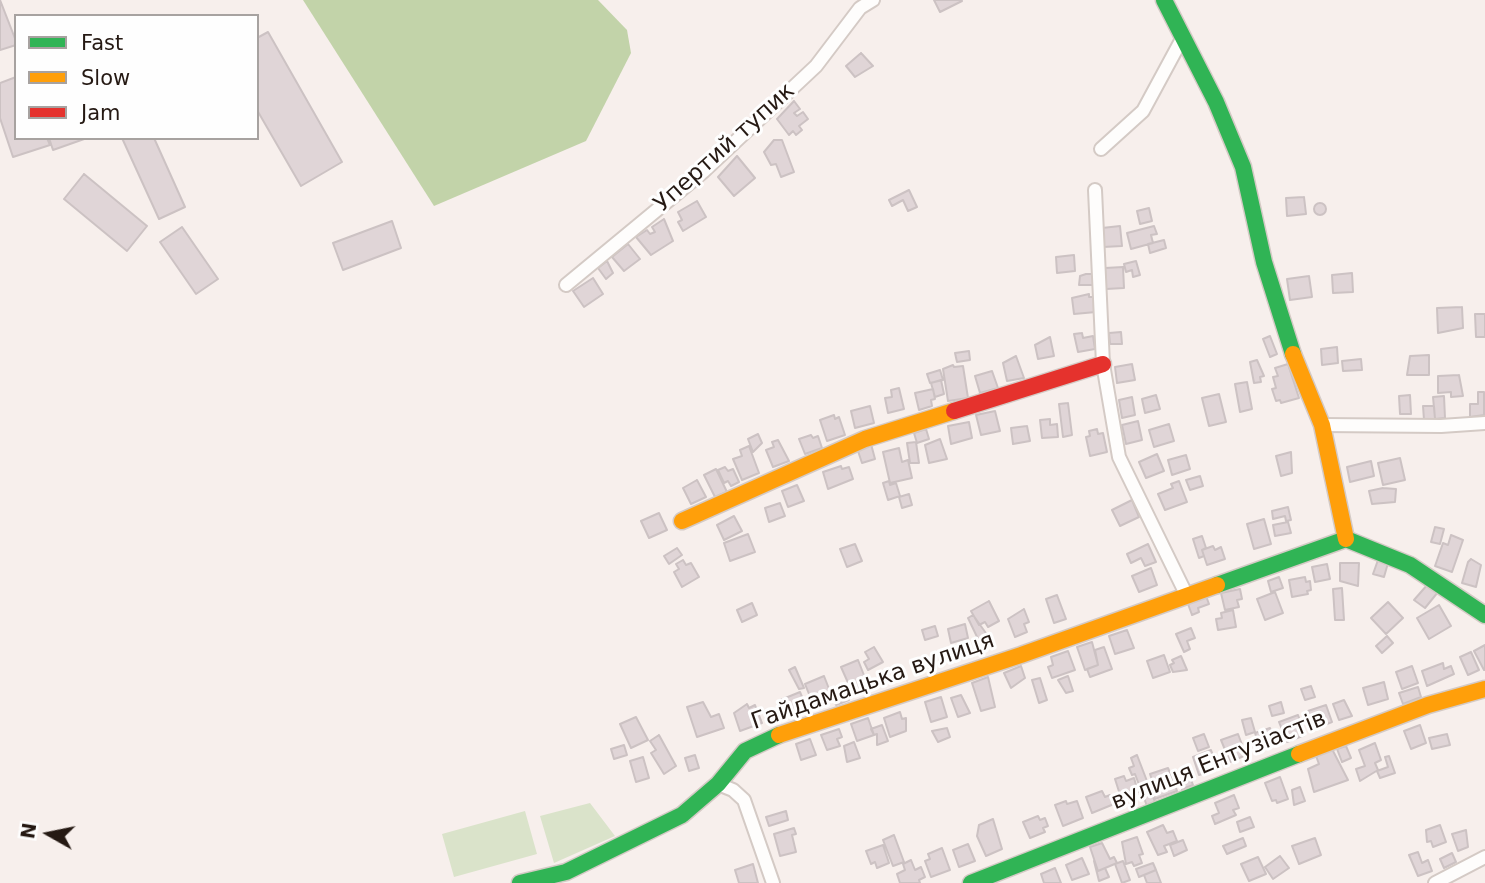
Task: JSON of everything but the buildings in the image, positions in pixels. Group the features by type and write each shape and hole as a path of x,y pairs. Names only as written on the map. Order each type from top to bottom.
{"street":[{"name":"Упертий тупик","path":"566,285 704,171 816,66 860,8 873,0"},
{"path":"1164,0 1243,167 1264,262 1287,340 1322,425 1346,539 1410,565 1485,615"},
{"path":"1101,149 1143,111 1183,37"},
{"path":"1095,190 1103,364 1119,457 1187,596"},
{"path":"682,521 866,439 1103,364"},
{"path":"1322,425 1441,426 1485,422"},
{"name":"Гайдамацька вулиця","path":"520,883 566,872 671,820 718,784 745,751 785,732 1187,596 1346,539"},
{"name":"вулиця Ентузіастів","path":"971,883 1265,766 1428,705 1485,689"},
{"path":"718,784 733,790 744,800 773,883"},
{"path":"1435,883 1485,857"}],"green space":[{"path":"303,0 598,0 627,30 631,53 586,141 434,206"},
{"path":"590,803 615,836 554,863 540,816"},
{"path":"525,811 537,854 454,877 442,834"}],"traffic: fast":[{"path":"1164,0 1216,102 1243,167 1264,262 1293,354"},
{"path":"1217,585 1346,539 1410,565 1485,615"},
{"path":"520,883 566,872 682,815 718,784 745,751 779,735"},
{"path":"971,883 1299,754"}],"traffic: slow":[{"path":"1293,354 1322,425 1346,539"},
{"path":"682,521 865,439 954,411"},
{"path":"779,735 1021,655 1217,585"},
{"path":"1299,754 1428,705 1485,689"}],"traffic: jam":[{"path":"954,411 1103,364"}]}
